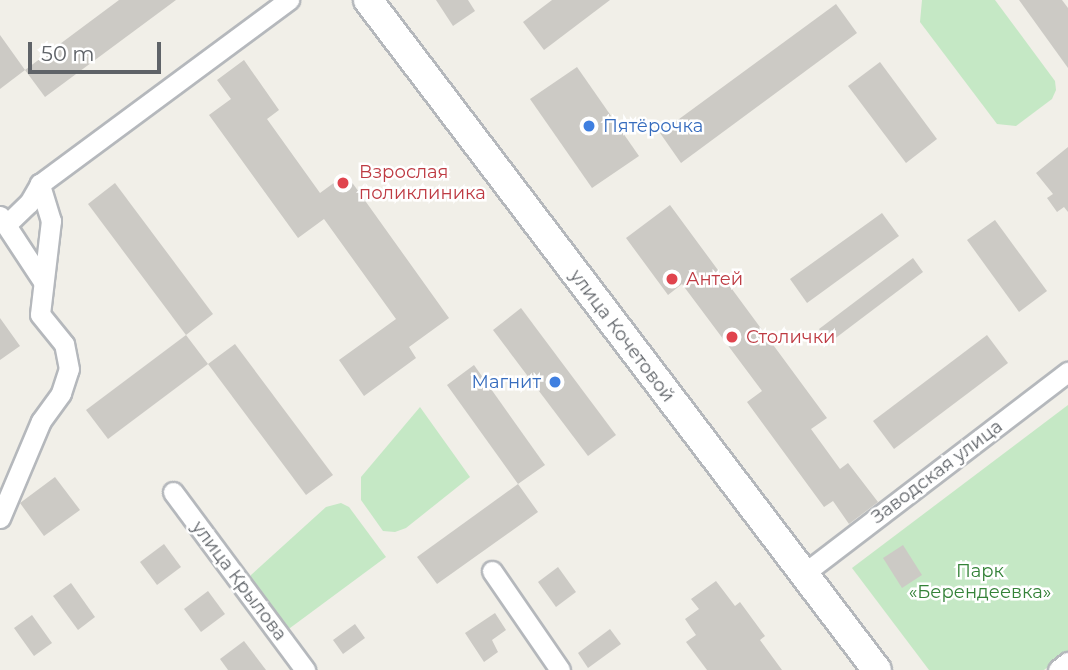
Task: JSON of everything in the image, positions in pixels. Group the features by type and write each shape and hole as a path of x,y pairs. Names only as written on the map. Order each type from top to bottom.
{"main road":[{"name":"улица Кочетовой","path":"368,0 806,572 877,670"}],"street":[{"path":"42,280 3,220 29,203 40,184 289,0"},
{"path":"0,518 41,421 61,393 69,369 64,345 40,314 51,221 40,184"},
{"name":"Заводская улица","path":"806,572 1068,372"},
{"name":"улица Крылова","path":"173,492 305,670"},
{"path":"492,571 560,670"},
{"path":"1058,670 1068,662"}],"green space":[{"path":"922,0 995,0 1055,81 1056,90 1052,99 1016,126 997,124 920,22"},
{"name":"Парк «Берендеевка»","path":"1068,405 1068,652 1044,670 929,670 852,568"},
{"path":"420,407 470,477 406,528 395,532 383,531 361,500 361,477"},
{"path":"341,503 349,507 386,557 286,631 251,585 251,575 326,507"}],"building":[{"path":"119,0 176,0 45,97 25,70"},
{"path":"436,0 468,0 475,11 453,26"},
{"path":"552,0 610,0 544,50 523,22"},
{"path":"1019,0 1062,0 1068,8 1068,68"},
{"path":"836,4 857,33 681,163 660,133"},
{"path":"0,35 25,70 0,89"},
{"path":"244,60 279,110 267,119 320,193 346,174 449,318 409,347 416,358 364,396 339,360 396,319 324,219 298,238 209,115 231,99 217,80"},
{"path":"880,62 937,139 906,163 848,86"},
{"path":"577,67 639,156 592,188 530,99"},
{"path":"1068,147 1068,212 1064,207 1057,212 1047,198 1053,194 1036,173"},
{"path":"115,183 213,314 186,335 88,204"},
{"path":"670,205 827,418 811,429 840,469 848,463 878,502 849,524 833,501 824,507 747,402 762,391 682,284 668,295 626,238"},
{"path":"882,213 899,236 807,303 790,279"},
{"path":"995,220 1047,291 1019,312 967,240"},
{"path":"913,258 923,272 829,343 819,329"},
{"name":"Магнит","path":"521,308 616,435 588,456 493,330"},
{"path":"0,318 20,346 0,360"},
{"path":"186,335 208,364 108,439 86,410"},
{"path":"987,335 1008,363 894,449 873,421"},
{"path":"235,344 333,475 306,495 208,364"},
{"path":"474,365 545,465 518,484 447,385"},
{"path":"55,477 80,510 44,536 20,503"},
{"path":"518,484 538,512 437,584 417,557"},
{"path":"164,544 181,567 157,585 140,562"},
{"path":"903,545 922,575 902,588 883,558"},
{"path":"558,567 576,592 556,607 538,582"},
{"path":"716,581 735,606 740,602 765,636 760,640 782,670 707,670 686,642 696,635 685,619 699,609 691,599"},
{"path":"71,583 95,617 78,630 53,596"},
{"path":"208,591 225,614 201,632 184,609"},
{"path":"495,613 506,630 492,640 498,652 484,662 465,633"},
{"path":"32,615 52,643 34,656 14,628"},
{"path":"355,624 365,638 343,654 333,640"},
{"path":"610,629 621,644 588,668 578,653"},
{"path":"244,641 266,670 228,670 220,659"}],"place":[{"name":"Пятёрочка","path":"589,126"},
{"name":"Взрослая поликлиника","path":"343,183"},
{"name":"Антей","path":"672,279"},
{"name":"Столички","path":"732,337"},
{"name":"Магнит","path":"555,382"}]}
